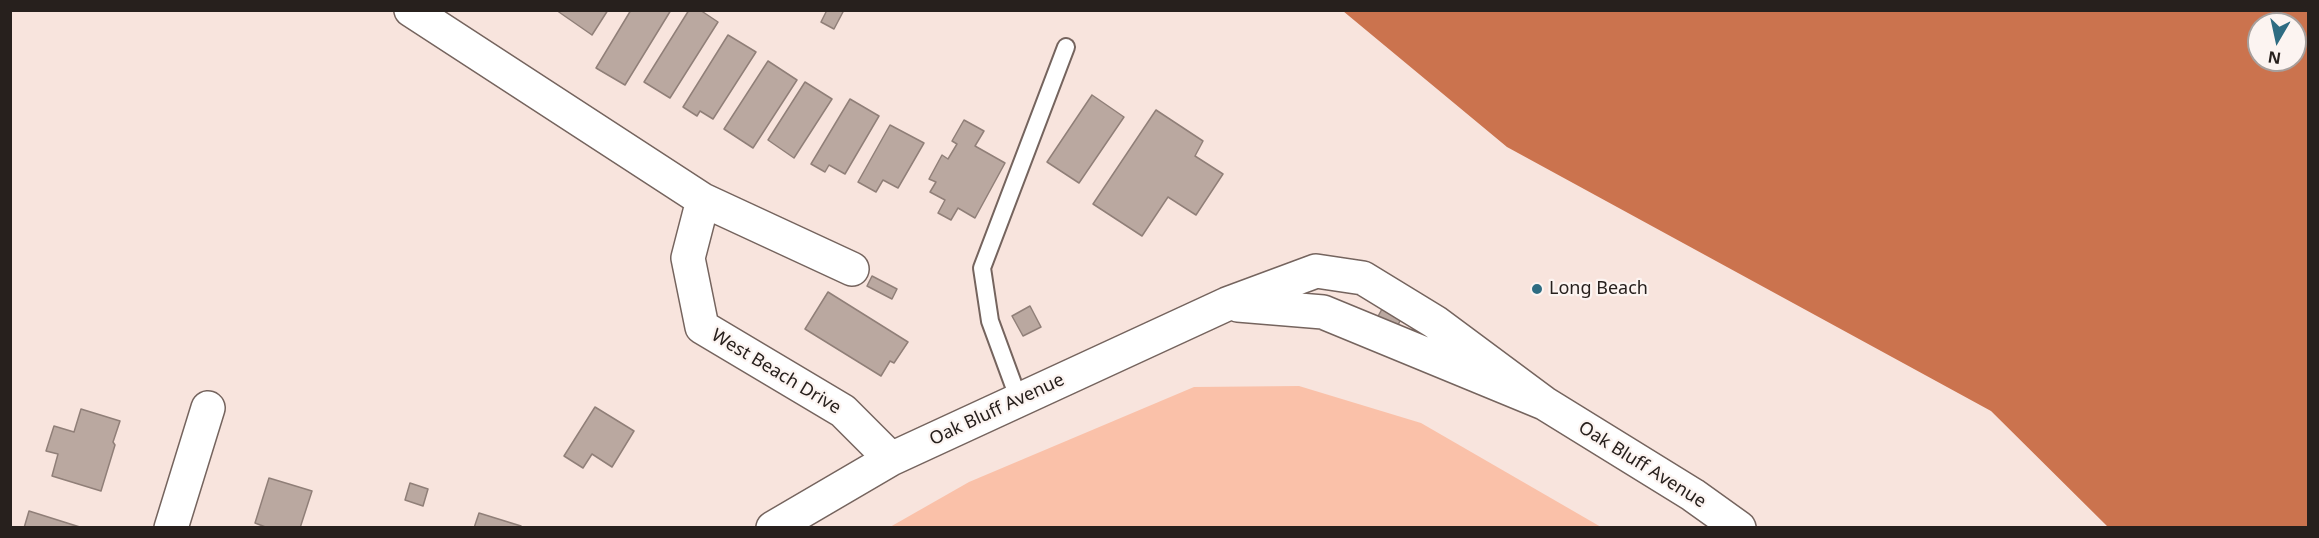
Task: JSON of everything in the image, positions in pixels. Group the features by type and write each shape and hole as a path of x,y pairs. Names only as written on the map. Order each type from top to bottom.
{"street":[{"path":"411,10 703,200 852,269"},
{"name":"West Beach Drive","path":"703,200 688,258 702,327 843,411 891,459"},
{"name":"Oak Bluff Avenue","path":"773,528 891,459 1227,304 1316,271 1363,278 1435,322 1544,403 1693,495 1739,528"},
{"name":"Oak Bluff Avenue","path":"1227,304 1323,312 1544,403"},
{"path":"171,528 208,408"}],"lane":[{"path":"1019,400 990,321 982,268 1066,47"}],"shaded area":[{"path":"1343,11 2308,11 2308,527 2108,527 1991,411 1507,147"},
{"path":"1299,386 1421,423 1601,527 890,527 969,482 1194,387"}],"building":[{"path":"556,10 608,10 592,35"},
{"path":"631,10 671,10 625,85 596,68"},
{"path":"689,10 700,10 718,22 670,98 644,82"},
{"path":"827,10 844,10 834,29 821,22"},
{"path":"728,35 756,52 713,119 700,111 697,116 683,107"},
{"path":"768,61 797,80 753,148 724,129"},
{"path":"805,82 832,99 794,158 768,140"},
{"path":"1092,95 1124,117 1079,183 1047,162"},
{"path":"850,99 879,116 845,174 829,165 825,172 811,164"},
{"path":"1156,110 1203,141 1195,156 1223,174 1196,215 1168,197 1142,236 1093,204"},
{"path":"964,120 984,131 975,146 1005,163 975,218 958,208 951,220 938,213 945,200 930,192 936,182 929,179 942,155 948,159 957,144 952,141"},
{"path":"890,125 924,143 898,188 883,180 876,192 858,182"},
{"path":"872,276 897,289 892,299 867,286"},
{"path":"828,292 908,342 894,363 890,361 881,376 805,329"},
{"path":"1030,306 1041,327 1023,336 1012,316"},
{"path":"1382,309 1401,319 1395,331 1376,320"},
{"path":"595,407 634,431 612,467 592,454 583,468 564,456"},
{"path":"81,409 120,421 101,491 52,476 58,454 46,451 54,426 74,432"},
{"path":"269,478 312,491 300,528 268,528 255,523"},
{"path":"410,483 428,489 423,506 405,500"},
{"path":"29,511 83,528 24,528"},
{"path":"479,513 521,526 521,528 474,528"}],"place":[{"name":"Long Beach","path":"1537,289"}]}
